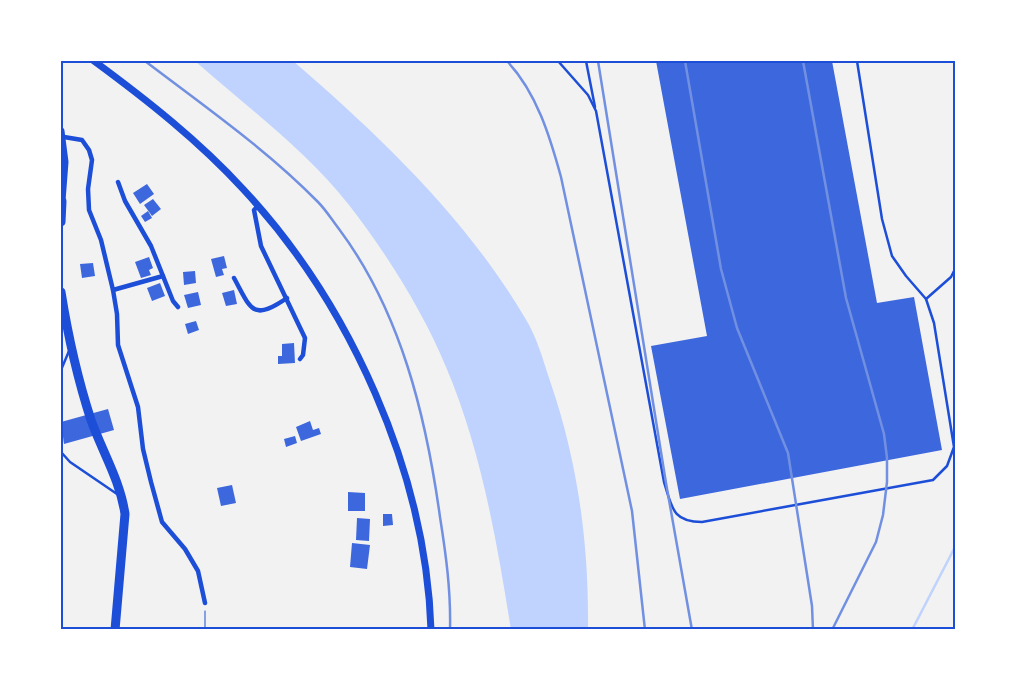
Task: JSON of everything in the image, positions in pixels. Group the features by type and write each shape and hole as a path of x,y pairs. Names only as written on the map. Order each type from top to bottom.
{"highway":[{"path":"61,222 62,201"},
{"path":"61,292 70,348 92,422 122,499 125,533 115,630"}],"main road":[{"path":"94,61 200,145 258,206 315,280 344,329 372,386 410,491 422,550 431,630"},
{"path":"62,134 65,162 62,201"}],"street":[{"path":"62,134 82,140 89,150 92,160 88,189 89,210 101,240 113,290 117,314 118,345 138,407 144,449 162,522 185,549 198,571 205,603"},
{"path":"118,182 125,201 151,246 172,301 178,308"},
{"path":"258,206 254,210 261,246 305,338 303,355 300,359"},
{"path":"113,290 163,276"},
{"path":"234,278 250,307 255,310 268,310 287,298"}],"lane":[{"path":"558,61 588,95 596,111"},
{"path":"586,61 664,482 672,510 688,522 702,522 933,480 947,466 954,447 934,323 926,299 892,256 882,219 857,61"},
{"path":"926,299 951,277 956,267"},
{"path":"61,370 70,348"},
{"path":"61,452 70,462 122,499"}],"path":[{"path":"205,603 205,630"}],"water":[{"path":"195,61 293,61 326,89 420,180 476,246 502,281 529,325 536,341 560,411 568,442 575,473 584,535 588,630 511,630 494,530 469,430 446,367 427,325 403,283 376,242 332,185 295,147"}],"building":[{"path":"656,61 832,61 877,303 914,297 942,450 680,499 651,346 707,336"},
{"path":"147,184 154,194 140,204 133,193"},
{"path":"153,199 161,209 152,216 144,205"},
{"path":"148,211 152,218 145,222 141,216"},
{"path":"224,256 227,268 222,269 224,275 216,277 211,259"},
{"path":"149,257 153,268 149,270 151,275 141,278 135,262"},
{"path":"93,263 95,276 82,278 80,264"},
{"path":"195,271 196,283 184,285 183,272"},
{"path":"160,283 165,296 152,301 147,288"},
{"path":"234,290 237,304 226,306 222,293"},
{"path":"198,292 201,305 188,308 184,295"},
{"path":"196,321 199,330 188,334 185,324"},
{"path":"294,343 295,363 278,364 278,356 282,356 282,344"},
{"path":"108,409 114,430 64,444 61,422"},
{"path":"310,421 313,430 319,428 321,434 301,441 296,427"},
{"path":"295,436 297,443 286,447 284,439"},
{"path":"232,485 236,503 221,506 217,488"},
{"path":"348,492 365,493 365,511 348,511"},
{"path":"383,514 392,514 393,525 383,526"},
{"path":"357,518 370,519 369,541 356,540"},
{"path":"352,543 370,545 367,569 350,567"}],"waterway":[{"path":"912,630 956,545"}],"railway":[{"path":"145,61 256,146 298,183 318,202 361,261 395,330 408,366 418,403 434,479 446,559 450,601 450,630"},
{"path":"507,61 527,87 541,116 561,177 632,511 645,630"},
{"path":"598,61 666,483 692,630"},
{"path":"685,61 721,269 737,328 788,453 812,606 813,630"},
{"path":"803,61 846,298 884,434 887,458 887,482 883,515 876,542 832,630"}]}
